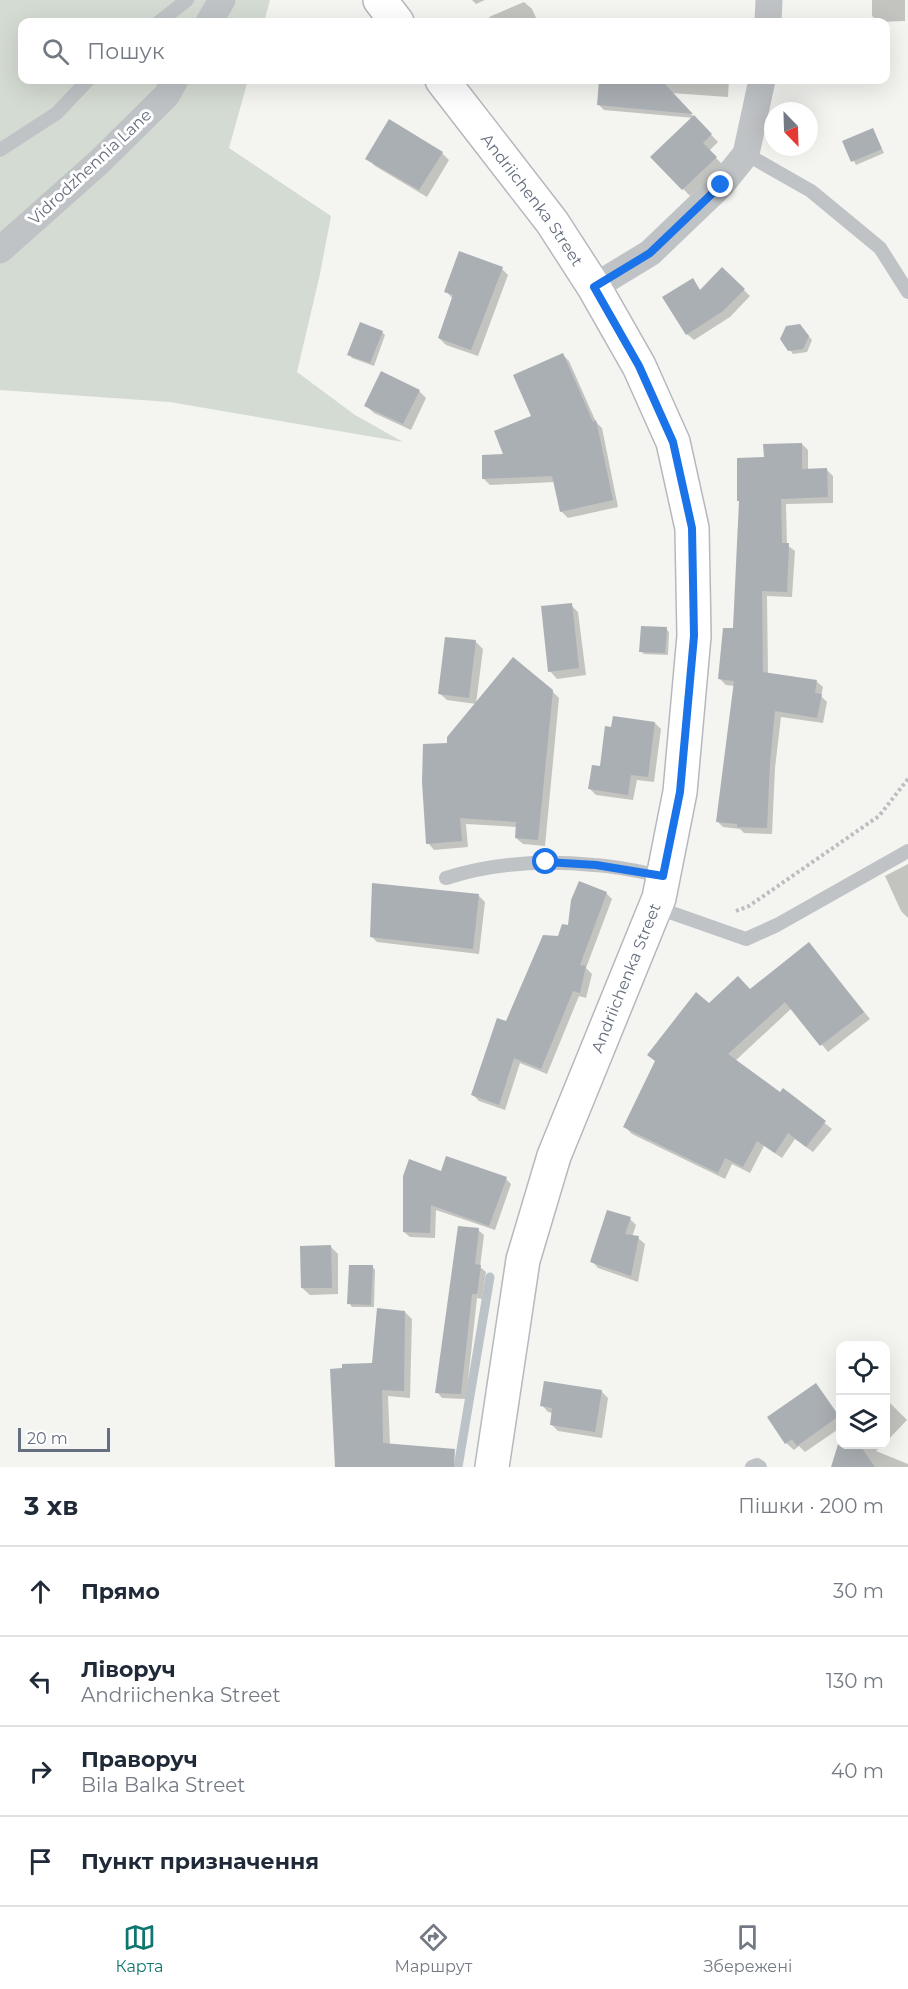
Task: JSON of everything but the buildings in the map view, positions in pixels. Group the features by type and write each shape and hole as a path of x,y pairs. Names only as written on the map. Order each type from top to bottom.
{"street":[{"path":"211,18 222,0"},
{"path":"380,0 395,18"},
{"path":"768,18 769,0"},
{"name":"Vidrodzhennia Lane","path":"0,250 98,163 166,96 173,84"},
{"name":"Andriichenka Street","path":"445,84 552,222 594,287 639,366 673,442 692,528 694,636 680,792 659,892 554,1156 526,1250 492,1467"},
{"path":"594,287 650,253 721,185 746,154 761,84"}],"lane":[{"path":"164,18 187,0"},
{"path":"0,150 57,113 84,84"},
{"path":"746,154 811,191 880,248 908,292"},
{"path":"446,878 507,865 546,862 596,865 659,892 704,924 746,939 777,926 908,851"},
{"path":"752,1467 760,1467"}],"path":[{"path":"704,924 749,906 879,816 908,779"}],"shaded area":[{"path":"0,0 270,0 265,18 18,18 18,84 247,84 229,148 331,216 297,372 355,415 403,442 170,402 0,390"}],"waterway":[{"path":"458,1467 490,1277"}],"route":[{"path":"546,862 596,865 663,876 680,792 694,636 692,528 673,442 639,366 594,287 650,253 721,185"}]}
